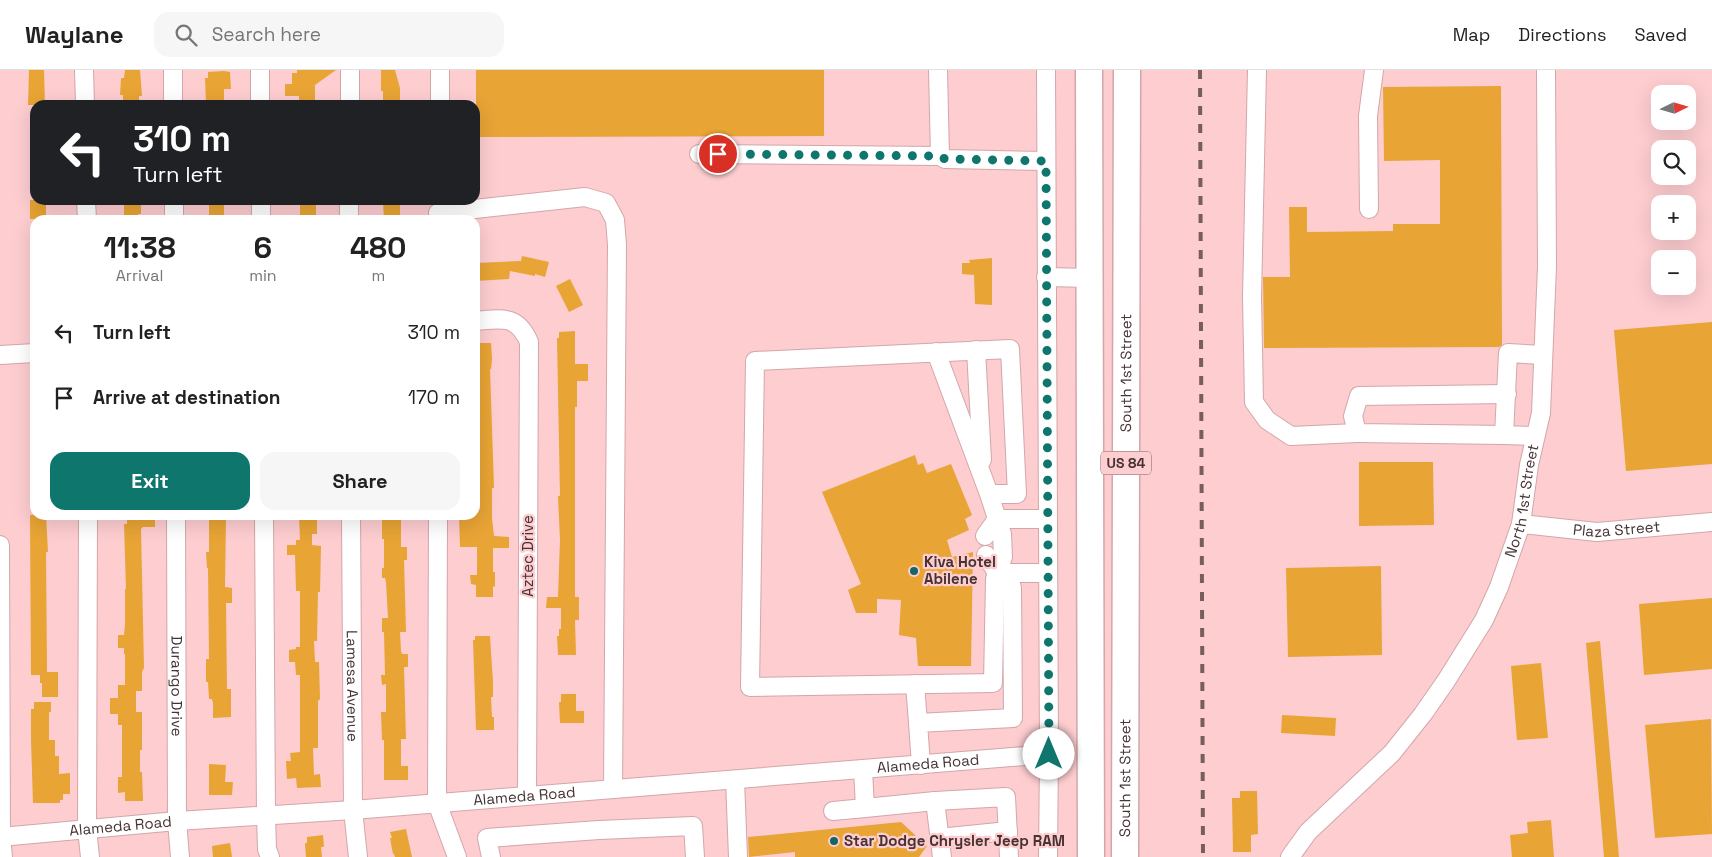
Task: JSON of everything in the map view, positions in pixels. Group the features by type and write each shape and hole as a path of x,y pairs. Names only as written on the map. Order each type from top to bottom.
{"highway":[{"name":"US 84","path":"1089,70 1091,857"},
{"name":"South 1st Street","path":"1125,857 1127,70"},
{"path":"1090,278 1126,276"}],"street":[{"path":"84,70 85,100"},
{"path":"173,70 173,100"},
{"path":"260,70 260,100"},
{"path":"350,70 350,100"},
{"path":"440,70 440,100"},
{"path":"938,70 940,156"},
{"path":"1046,70 1048,857"},
{"path":"1257,70 1252,297 1254,402 1267,420 1291,436 1357,433 1536,436"},
{"path":"1369,209 1368,116 1374,70"},
{"name":"North 1st Street","path":"1290,857 1308,832 1392,753 1446,681 1484,620 1521,524 1529,465 1541,413 1547,266 1546,70"},
{"path":"699,154 940,156 945,159 1046,161"},
{"path":"439,211 585,197 606,203 615,220 617,245 613,789"},
{"path":"1046,277 1090,278"},
{"name":"Aztec Drive","path":"480,320 496,319 515,322 524,330 528,342 527,795"},
{"path":"936,352 1002,534 1003,557 996,580 993,683 750,686 755,361 976,350 1010,349 1017,494 989,494"},
{"path":"976,350 982,478"},
{"path":"0,356 30,353"},
{"path":"1504,435 1508,354 1543,355"},
{"path":"1357,433 1353,416 1359,396 1507,394"},
{"path":"996,519 1047,519"},
{"path":"985,536 996,519"},
{"path":"88,520 87,829 90,857"},
{"name":"Durango Drive","path":"176,520 177,821 180,857"},
{"path":"264,520 266,815 270,857"},
{"name":"Lamesa Avenue","path":"350,520 353,810 358,857"},
{"path":"438,520 437,803 457,857"},
{"name":"Plaza Street","path":"1521,524 1597,532 1712,522"},
{"path":"0,545 1,837 3,857"},
{"path":"918,723 1013,718 1012,587 996,580 986,555"},
{"path":"996,580 1048,573"},
{"path":"915,684 921,764"},
{"name":"Alameda Road","path":"1,837 177,821 353,810 1049,754"},
{"path":"863,769 865,808"},
{"path":"735,780 738,857"},
{"path":"834,811 934,801 1006,797 1009,857"},
{"path":"934,801 942,857"},
{"path":"491,857 487,838 693,826 695,857"},
{"path":"939,838 1008,831"}],"building":[{"path":"29,70 44,70 45,100 30,100 30,105 28,105"},
{"path":"125,70 140,70 142,96 139,96 139,100 123,100 123,95 120,95 121,78 124,78"},
{"path":"297,70 336,70 315,85 315,100 299,100 299,96 285,96 285,84 292,84 292,73 297,73"},
{"path":"381,70 395,70 400,88 400,100 383,100 383,91 381,91"},
{"path":"476,70 824,70 824,136 480,137 480,100 476,100"},
{"path":"208,72 230,72 231,89 224,89 224,100 206,100 205,78 208,78"},
{"path":"1501,86 1502,345 1499,347 1264,348 1263,277 1290,277 1289,207 1307,207 1307,232 1393,231 1393,224 1440,224 1440,160 1384,161 1383,87"},
{"path":"30,205 46,205 46,215 30,215"},
{"path":"124,205 141,205 141,214 124,215"},
{"path":"209,205 224,205 224,215 209,215"},
{"path":"300,205 316,205 316,215 300,215"},
{"path":"383,205 400,205 400,215 384,215"},
{"path":"522,256 549,262 545,277 510,271 509,279 480,281 480,263 521,261"},
{"path":"992,258 992,305 975,304 974,275 962,274 962,263 970,263 969,260"},
{"path":"570,279 583,305 569,312 556,286"},
{"path":"1712,322 1712,464 1626,471 1614,330"},
{"path":"575,331 575,364 588,364 588,381 577,381 577,407 575,407 575,597 579,597 579,620 575,620 576,655 558,655 557,636 559,636 559,629 561,629 561,608 546,608 547,597 558,597 560,540 558,496 560,496 557,338 559,338 559,332"},
{"path":"480,343 491,343 492,359 490,369 494,488 492,488 492,518 494,536 509,537 509,548 493,548 495,587 493,586 493,597 476,597 476,585 471,584 470,575 477,575 477,547 460,547 459,520 480,520"},
{"name":"Kiva Hotel Abilene","path":"915,455 918,465 923,463 927,473 951,464 972,515 965,519 969,530 947,540 952,557 973,552 971,666 918,666 916,638 899,635 901,600 877,599 877,613 856,613 848,590 861,584 822,492"},
{"path":"1359,462 1433,462 1434,525 1359,526"},
{"path":"30,520 46,520 48,552 46,552 47,672 58,672 58,697 42,697 40,675 31,675"},
{"path":"127,520 155,520 155,527 143,527 141,529 144,668 142,672 142,691 136,691 136,712 142,712 140,772 142,772 143,801 125,801 125,792 118,793 118,777 122,777 122,725 118,725 118,714 110,714 110,698 118,698 118,685 125,685 125,654 124,648 118,648 118,635 124,635 125,624 124,524 127,524"},
{"path":"209,520 226,520 225,587 232,588 232,603 226,603 227,689 231,689 231,717 213,718 213,703 212,699 209,699 208,682 206,682 206,659 209,659 208,568 206,552 209,552"},
{"path":"299,520 317,520 317,534 312,534 312,545 321,546 317,641 314,641 315,662 319,662 320,699 318,701 318,748 313,748 314,775 320,774 321,787 297,788 296,778 287,779 286,761 291,761 290,753 300,752 300,675 296,675 295,662 289,662 289,650 300,647 300,591 296,591 295,555 287,555 287,545 296,545 296,540 300,540"},
{"path":"382,520 401,520 401,547 407,547 407,560 404,560 406,632 400,632 401,651 402,654 408,654 408,667 404,667 406,739 401,739 401,766 408,766 408,780 384,780 384,740 382,740 381,712 386,712 386,684 382,685 381,675 385,675 382,618 388,618 386,582 385,578 382,578 384,539 382,539"},
{"path":"1381,566 1382,655 1288,657 1286,568"},
{"path":"1712,598 1712,669 1644,675 1639,604"},
{"path":"475,636 490,636 493,682 493,697 491,697 494,730 476,730 473,640 475,640"},
{"path":"1600,641 1619,857 1604,857 1586,643"},
{"path":"1541,663 1548,738 1517,740 1511,666"},
{"path":"561,694 576,694 576,711 584,711 584,723 560,723 559,702 561,702"},
{"path":"34,702 51,702 49,740 55,740 55,756 59,756 59,774 70,773 70,794 63,794 63,800 60,800 60,803 33,803 31,709 34,709"},
{"path":"1282,715 1336,718 1335,736 1281,733"},
{"path":"1711,719 1712,834 1655,838 1645,725"},
{"path":"209,764 226,765 225,782 233,782 232,795 209,795"},
{"path":"1240,791 1257,791 1258,834 1251,835 1251,852 1233,852 1232,798 1240,798"},
{"path":"1551,820 1554,857 1512,857 1510,835 1528,833 1527,822"},
{"name":"Star Dodge Chrysler Jeep RAM","path":"901,822 927,846 919,857 795,857 795,852 749,857 748,837"},
{"path":"406,829 412,857 395,857 390,832"},
{"path":"323,835 324,847 321,847 322,857 306,857 305,843 307,843 307,837"},
{"path":"230,843 232,857 213,857 212,846"}],"railway":[{"path":"1200,70 1203,857"}],"place":[{"name":"Kiva Hotel Abilene","path":"914,571"},
{"name":"Star Dodge Chrysler Jeep RAM","path":"834,841"}],"route":[{"path":"718,154 940,156 945,159 1046,161 1049,754"}]}
